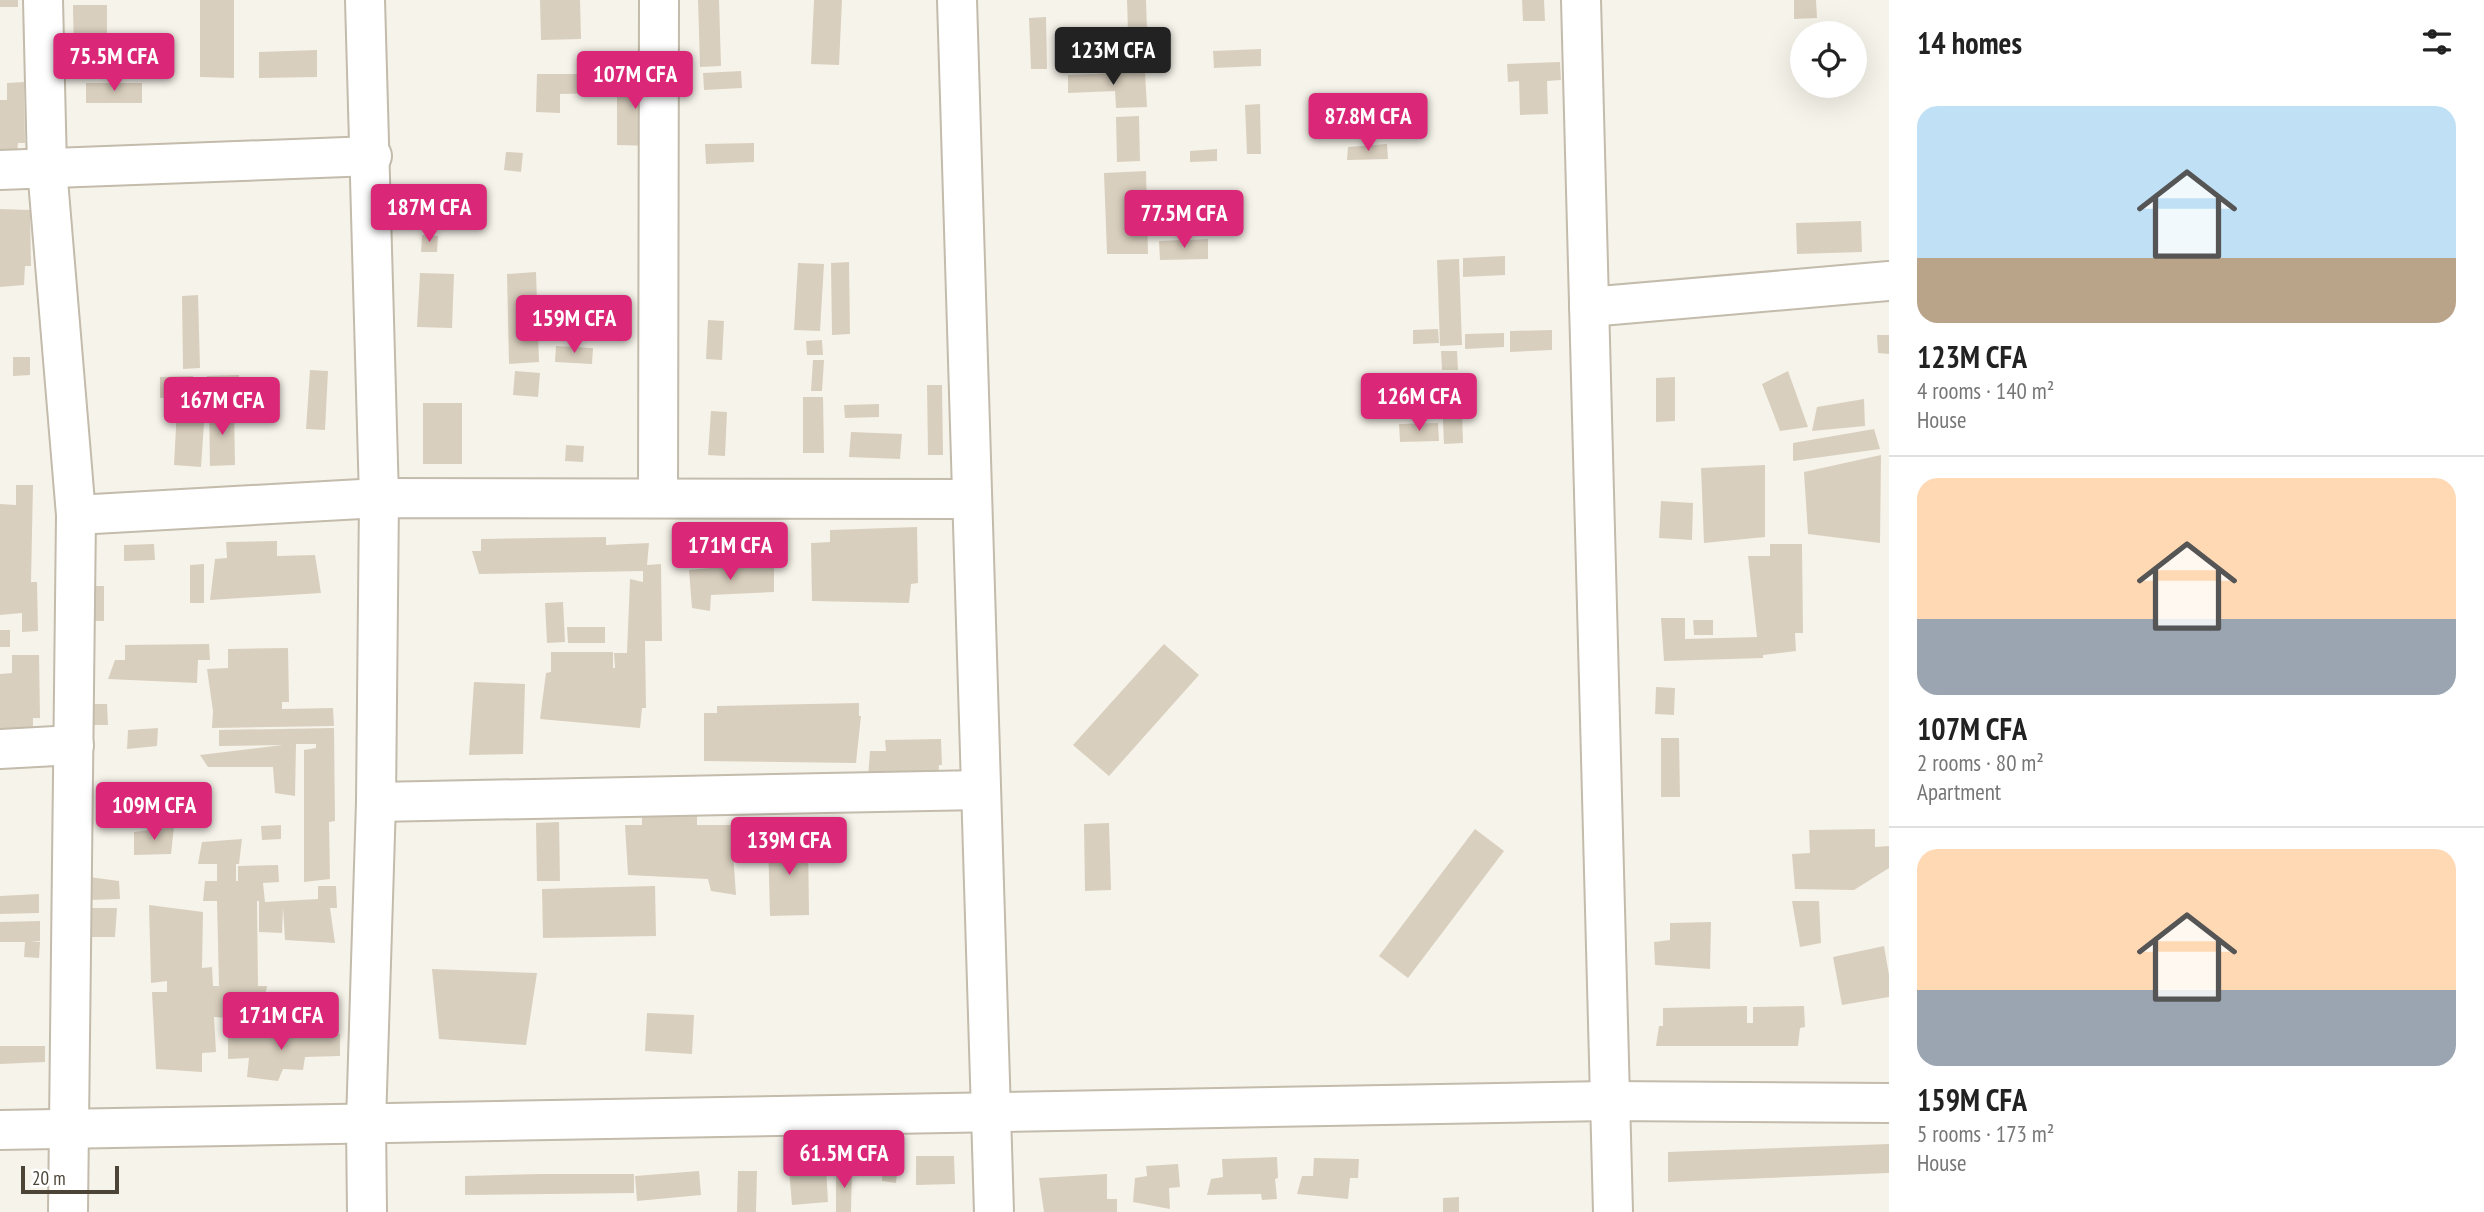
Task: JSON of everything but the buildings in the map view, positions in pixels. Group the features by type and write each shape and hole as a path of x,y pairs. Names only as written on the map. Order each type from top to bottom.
{"street":[{"path":"43,0 47,168 76,514 68,1212"},
{"path":"365,0 372,156 379,498 376,802 366,1123 367,1212"},
{"path":"658,498 659,0"},
{"path":"957,0 994,1212"},
{"path":"1581,0 1613,1212"},
{"path":"0,170 372,156"},
{"path":"1589,307 1889,281"},
{"path":"76,514 379,498 971,499"},
{"path":"0,749 74,745"},
{"path":"376,802 981,790"},
{"path":"0,1130 1608,1101 1889,1103"}]}
